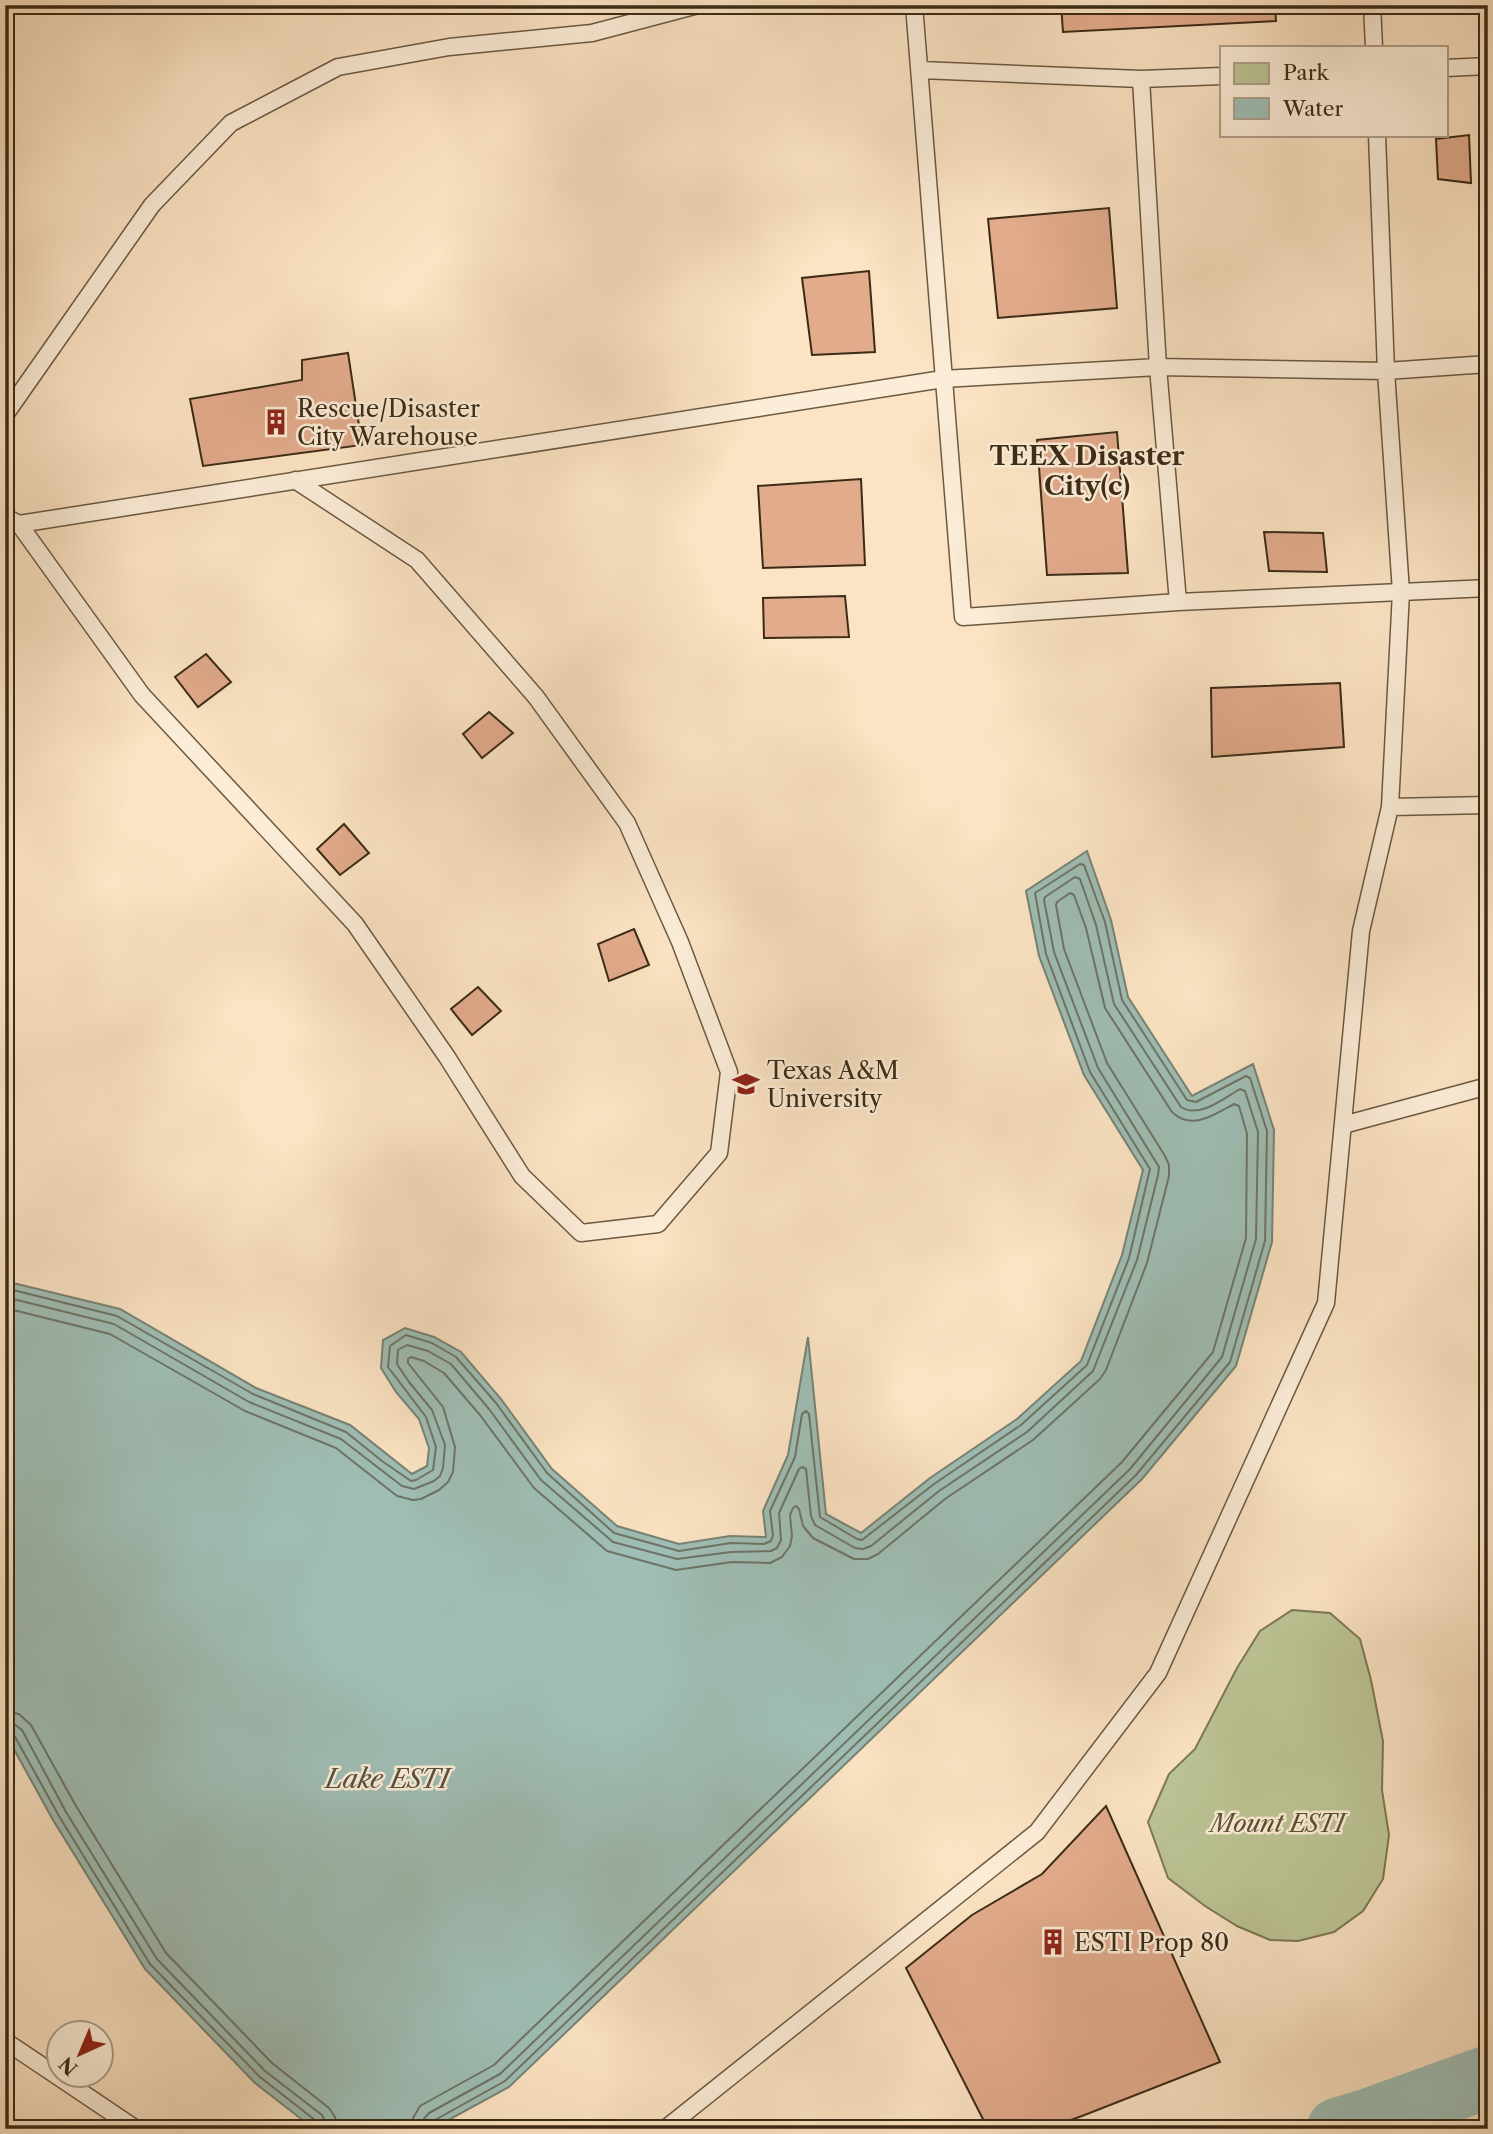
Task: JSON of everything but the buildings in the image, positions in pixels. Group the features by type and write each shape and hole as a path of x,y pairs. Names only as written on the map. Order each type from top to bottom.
{"lane":[{"path":"5,415 152,205 231,123 338,67 449,47 592,33 698,5"},
{"path":"914,5 963,618 1178,602 1488,588"},
{"path":"1372,5 1374,46"},
{"path":"1448,68 1488,66"},
{"path":"921,70 1141,79 1220,76"},
{"path":"1141,79 1158,367 1178,602"},
{"path":"665,2129 1037,1832 1158,1673 1326,1303 1361,931 1390,807 1401,593 1386,371 1377,136"},
{"path":"295,480 417,560 536,697 627,823 680,942 729,1072 719,1153 659,1224 581,1233 522,1176 447,1057 355,924 142,695 12,520 295,480 943,379 1158,367 1386,371 1488,364"},
{"path":"1390,807 1488,805"},
{"path":"1343,1125 1488,1086"},
{"path":"5,2040 136,2129"}],"green space":[{"name":"Mount ESTI","path":"1292,1610 1330,1613 1360,1639 1383,1741 1382,1790 1389,1835 1383,1879 1363,1911 1334,1932 1298,1941 1270,1940 1237,1926 1168,1878 1148,1822 1169,1774 1195,1749 1237,1668 1260,1631"}],"water":[{"name":"Lake ESTI","path":"1087,851 1111,920 1128,997 1192,1096 1253,1064 1274,1130 1272,1242 1236,1366 1142,1479 509,2087 432,2129 314,2129 255,2083 145,1969 53,1820 5,1733 5,1281 120,1309 256,1388 350,1425 412,1474 427,1466 429,1448 419,1419 396,1392 381,1368 383,1340 405,1328 434,1337 461,1352 501,1399 552,1469 617,1526 679,1544 730,1536 766,1537 763,1511 788,1455 808,1337 826,1514 861,1533 930,1478 1017,1419 1081,1361 1122,1255 1143,1170 1084,1075 1039,956 1026,891"}],"waterway":[{"path":"1338,2129 1488,2077"}],"place":[{"name":"Rescue/Disaster City Warehouse","path":"276,422"},
{"name":"Texas A&M University","path":"746,1084"},
{"name":"ESTI Prop 80","path":"1053,1942"}],"district":[{"name":"TEEX Disaster City(c)","path":"1087,471"}]}
